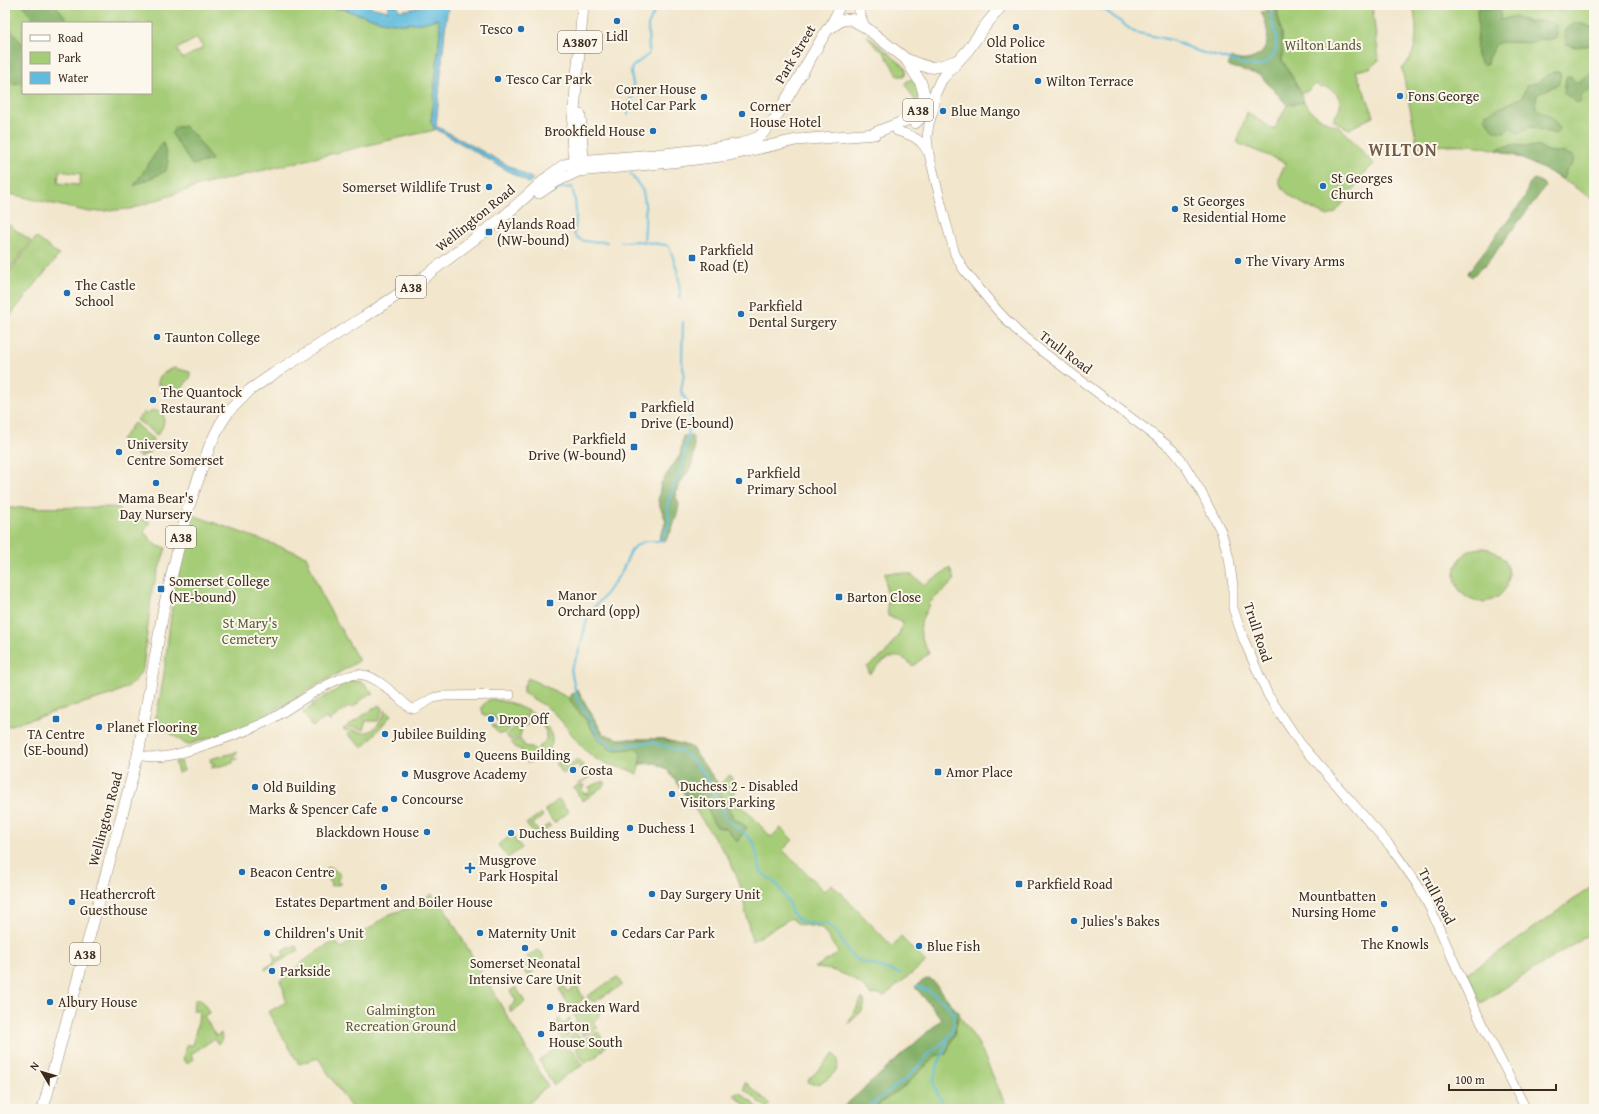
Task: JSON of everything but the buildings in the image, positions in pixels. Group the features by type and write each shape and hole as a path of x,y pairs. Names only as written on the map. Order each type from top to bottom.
{"main road":[{"name":"A3807","path":"580,165 573,151 572,135 583,5"},
{"name":"A38","path":"770,126 774,133 780,138 796,140 897,131 909,127 926,113 941,80 968,50 1002,5"},
{"name":"A38","path":"827,30 842,20 851,19 865,27 906,60 925,78 935,95"},
{"name":"Park Street","path":"759,137 770,126 827,30"},
{"name":"A38","path":"906,60 931,68 938,68 959,60"},
{"name":"A38","path":"869,134 907,120 916,113 923,104 924,94 921,83 906,60"},
{"name":"Wellington Road","path":"580,165 684,153 741,144 759,137"},
{"name":"Wellington Road","path":"43,1109 138,755 164,607 187,512 210,445 221,423 250,390 406,290 501,219 564,165 671,162 729,154 796,140"}],"street":[{"name":"Park Street","path":"827,30 841,5"},
{"path":"857,5 865,27"},
{"name":"Trull Road","path":"935,95 935,105 929,124 927,137 929,154 955,254 969,276 1008,322 1039,349 1174,451 1189,471 1221,531 1233,587 1233,608 1243,638 1268,695 1300,743 1390,846 1417,884 1430,908 1481,1022 1526,1109"},
{"name":"Trull Road","path":"897,131 915,137 922,143 929,154"},
{"path":"138,755 150,758 175,756 229,738 270,719 330,684 353,674 365,675 374,679 410,708 414,709 433,698 478,695 510,695"}],"green space":[{"path":"5,5 319,5 328,8 345,9 382,21 400,24 422,23 437,19 439,20 440,31 431,121 435,130 202,185 130,209 89,212 5,193","holes":["197,38 203,48 182,59 177,49","59,171 81,174 79,185 58,183"]},
{"path":"23,5 55,5 65,17 66,22 36,22"},
{"path":"1265,5 1277,5 1268,13"},
{"name":"Wilton Lands","path":"1277,5 1372,5 1379,60 1370,68 1356,71 1374,116 1349,129 1333,120 1339,111 1340,101 1337,94 1331,89 1324,87 1321,88 1316,84 1306,92 1301,92 1282,60 1282,34"},
{"path":"1277,5 1282,34 1282,60 1301,92 1304,102 1287,105 1260,75 1228,66 1231,58 1246,60 1255,58 1261,53 1265,48 1268,34 1261,12 1274,12"},
{"path":"1413,5 1594,5 1594,200 1550,172 1503,152 1470,145 1418,147 1402,69 1412,54 1416,38 1416,22"},
{"path":"1538,5 1575,5 1561,11 1553,11 1540,9"},
{"path":"1481,7 1501,10 1500,20 1515,16 1530,23 1537,21 1551,22 1557,26 1556,38 1553,40 1539,39 1535,43 1501,42 1496,44 1488,58 1487,64 1483,65 1478,57 1476,48 1478,29 1477,9"},
{"path":"5,22 22,44 22,83 5,84"},
{"path":"1576,22 1594,28 1594,45 1575,47 1566,44 1566,31"},
{"path":"867,35 905,67 906,72 904,76 898,76 883,51 874,45"},
{"path":"1593,70 1594,86 1581,96 1581,102 1577,103 1564,93 1566,77 1571,76 1574,82 1580,82"},
{"path":"1558,71 1561,75 1558,84 1538,94 1535,104 1538,109 1552,118 1555,122 1559,129 1555,134 1531,127 1518,133 1511,127 1505,132 1495,131 1485,118 1486,113 1522,97 1527,85 1536,83 1553,72"},
{"path":"912,79 918,85 919,89 918,99 914,111 911,105 916,102 905,84 907,81"},
{"path":"1304,102 1311,111 1319,117 1339,126 1374,164 1357,181 1359,183 1335,213 1328,216 1298,201 1284,190 1280,184 1279,178 1286,163 1237,143 1247,112 1274,130 1287,105"},
{"path":"184,126 196,137 212,160 192,165 172,134 174,128"},
{"path":"163,142 168,162 166,171 134,186"},
{"path":"1511,145 1540,147 1548,151 1565,153 1573,156 1575,159 1565,172 1566,175 1563,179 1513,154 1497,150 1501,147"},
{"path":"1535,179 1543,183 1545,187 1485,266 1472,277 1468,274 1469,271 1525,198 1529,184"},
{"path":"5,222 31,241 5,275"},
{"path":"36,237 59,255 5,322 5,278"},
{"path":"174,368 190,372 190,378 178,393 173,391 168,392 158,385 161,376 165,372"},
{"path":"154,410 163,414 164,417 163,425 157,435 137,420 144,412 147,415"},
{"path":"134,423 153,439 149,453 140,457 120,441"},
{"path":"683,436 692,436 694,443 693,457 690,469 677,488 676,496 679,505 672,530 664,542 659,539 666,521 658,501 661,483 680,455"},
{"path":"119,507 121,514 150,522 144,532 157,546 166,548 152,590 143,669 134,682 113,694 5,727 5,508"},
{"name":"St Mary's Cemetery","path":"193,515 306,556 323,598 359,661 256,721 238,729 187,745 155,722 163,681 173,598 188,530"},
{"path":"1482,548 1492,550 1501,556 1507,565 1509,575 1507,585 1501,594 1492,600 1482,602 1472,600 1463,594 1457,585 1455,575 1457,565 1463,556 1472,550"},
{"path":"950,568 954,580 928,604 930,605 921,623 921,634 929,653 913,666 901,657 891,657 870,674 867,667 884,655 899,634 903,623 888,616 885,573 906,573 919,580 924,585"},
{"path":"528,678 569,698 577,689 603,734 619,739 663,739 691,747 719,785 730,775 737,790 732,795 771,837 781,828 793,840 783,850 824,891 832,884 892,946 901,937 926,962 883,997 881,994 871,995 859,983 846,975 830,970 814,968 838,952 822,928 798,924 791,918 752,941 739,881 727,856 668,770 656,763 640,764 637,774 606,764 596,759 584,749 552,711 523,693 523,688"},
{"path":"346,680 362,682 374,694 372,695 370,693 352,708 350,706 330,720 330,722 326,718 312,727 303,712 313,706 312,704 338,689"},
{"path":"577,689 603,734 619,739 663,739 691,747 719,785 723,800 735,819 747,827 737,842 727,829 717,827 710,817 706,800 697,797 690,801 668,770 656,763 639,764 641,754 638,749 611,750 597,738 586,720 575,708 569,698"},
{"path":"491,699 511,703 530,712 511,727 505,724 500,724 493,716 484,716 482,706"},
{"path":"379,705 383,708 378,721 366,721 363,730 351,727 347,731 343,729"},
{"path":"385,710 391,715 363,748 347,734 351,730 364,732 373,729 380,722"},
{"path":"531,712 543,722 552,738 552,744 543,757 538,748 546,740 546,732 542,724 532,722"},
{"path":"529,715 531,722 522,727 520,737 510,740 506,735"},
{"path":"492,724 499,728 507,726 510,728 505,733 500,734 495,730"},
{"path":"520,739 525,746 535,749 540,759 527,763 527,759 520,755 522,750 516,748 511,742"},
{"path":"237,752 237,754 234,755 234,758 238,759 233,760 233,763 212,768 214,763 211,763 210,759"},
{"path":"577,759 591,775 578,785 579,787 583,784 583,793 588,794 590,791 589,787 604,781 606,784 583,801 574,788 587,778 577,764 563,774 556,763 561,761 567,767"},
{"path":"181,761 184,771 178,773 175,762"},
{"path":"559,799 569,812 554,823 545,810"},
{"path":"541,813 543,816 532,825 539,831 549,824 551,826 536,837 526,824"},
{"path":"512,835 522,848 508,858 498,845"},
{"path":"331,867 341,875 337,880 341,884 331,886 326,868"},
{"path":"1594,885 1594,931 1481,1003 1467,973 1506,948"},
{"name":"Galmington Recreation Ground","path":"432,894 439,906 442,904 548,1086 521,1109 352,1109 318,1058 299,1064 268,1012 286,1002 280,981 315,953 336,942 341,948 390,914 409,908"},
{"path":"296,946 299,950 265,970 265,968 275,962 272,952 274,952 276,958 284,956 282,950"},
{"path":"538,950 543,954 543,964 539,969 534,960 530,961 527,956"},
{"path":"527,961 534,972 527,976 521,965"},
{"path":"617,977 622,985 594,1002 587,996"},
{"path":"927,979 931,979 953,1006 978,1043 1008,1109 842,1109 942,1019 915,987"},
{"path":"931,979 959,1014 954,1035 946,1054 937,1055 906,1085 872,1109 841,1109 942,1019 915,987 924,980"},
{"path":"564,986 567,992 577,986 584,999 570,1008 559,989"},
{"path":"516,987 525,1002 511,1012 509,1008 516,1001 510,991"},
{"path":"862,998 865,1002 863,1010 848,1024"},
{"path":"196,999 201,1000 204,1003 209,1013 204,1016 216,1036 221,1033 222,1039 218,1044 214,1039 191,1054 193,1059 187,1063 184,1061 183,1057 187,1044 192,1046 198,1022 199,1011 193,1010"},
{"path":"585,1004 590,1008 599,1011 599,1017 593,1022 598,1028 583,1036 576,1025 576,1019 572,1012"},
{"path":"569,1017 571,1030 563,1041 555,1027 559,1018 563,1024"},
{"path":"575,1032 581,1039 573,1046 561,1046"},
{"path":"598,1032 606,1046 596,1057 585,1063 577,1051 577,1047 586,1038"},
{"path":"555,1049 573,1050 583,1065 566,1075 554,1086 539,1060"},
{"path":"834,1054 838,1061 837,1068 834,1073 824,1082 812,1084 808,1082 809,1079"},
{"path":"745,1082 770,1104 767,1108 744,1089"},
{"path":"736,1093 742,1094 760,1109 750,1109 734,1095"}],"water":[{"path":"319,5 369,5 370,7 388,11 389,5 398,5 399,11 426,5 454,5 448,9 446,19 436,126 533,179 529,183 434,128 431,122 440,31 439,20 437,19 422,23 400,24 382,21 345,9 328,8"}],"waterway":[{"path":"628,115 629,103 635,93 631,74 632,67 649,54 648,26 657,5"},
{"path":"1087,5 1102,8 1134,32 1171,40 1200,52 1248,65 1258,66 1266,63 1275,53 1277,37 1271,13"},
{"path":"631,174 643,192 645,204 644,242"},
{"path":"550,194 561,188 572,187 576,210 574,234 581,240 589,242 607,242"},
{"path":"621,242 637,241 666,245 669,247 678,272 680,299"},
{"path":"683,322 682,362 684,373 681,391 691,408 683,462 668,502 669,523 662,540 645,541 631,551 621,573 602,599 589,612 578,654 571,669 577,699 598,736 608,745 615,747 651,742 681,751 693,761 705,775 726,819 742,831 754,843 761,872 778,885 789,904 791,912 799,920 817,925 826,923 837,933 850,954 855,959 901,974"},
{"path":"865,1109 907,1078 931,1052 944,1042 952,1033 955,1014 938,997 916,986"},
{"path":"946,1040 947,1042 936,1069 934,1085 946,1108"}],"place":[{"name":"Lidl","path":"617,21"},
{"name":"Old Police Station","path":"1016,27"},
{"name":"Tesco","path":"521,29"},
{"name":"Tesco Car Park","path":"498,79"},
{"name":"Wilton Terrace","path":"1038,81"},
{"name":"Fons George","path":"1400,96"},
{"name":"Corner House Hotel Car Park","path":"704,97"},
{"name":"Blue Mango","path":"943,111"},
{"name":"Corner House Hotel","path":"742,114"},
{"name":"Brookfield House","path":"653,131"},
{"name":"St Georges Church","path":"1323,186"},
{"name":"Somerset Wildlife Trust","path":"489,187"},
{"name":"St Georges Residential Home","path":"1175,209"},
{"name":"Aylands Road (NW-bound)","path":"489,232"},
{"name":"Parkfield Road (E)","path":"692,258"},
{"name":"The Vivary Arms","path":"1238,261"},
{"name":"The Castle School","path":"67,293"},
{"name":"Parkfield Dental Surgery","path":"741,314"},
{"name":"Taunton College","path":"157,337"},
{"name":"The Quantock Restaurant","path":"153,400"},
{"name":"Parkfield Drive (E-bound)","path":"633,415"},
{"name":"Parkfield Drive (W-bound)","path":"634,447"},
{"name":"University Centre Somerset","path":"119,452"},
{"name":"Parkfield Primary School","path":"739,481"},
{"name":"Mama Bear's Day Nursery","path":"156,483"},
{"name":"Somerset College (NE-bound)","path":"161,589"},
{"name":"Barton Close","path":"839,597"},
{"name":"Manor Orchard (opp)","path":"550,603"},
{"name":"TA Centre (SE-bound)","path":"56,719"},
{"name":"Drop Off","path":"491,719"},
{"name":"Planet Flooring","path":"99,727"},
{"name":"Jubilee Building","path":"385,734"},
{"name":"Queens Building","path":"467,755"},
{"name":"Costa","path":"573,770"},
{"name":"Amor Place","path":"938,772"},
{"name":"Musgrove Academy","path":"405,774"},
{"name":"Old Building","path":"255,787"},
{"name":"Duchess 2 - Disabled Visitors Parking","path":"672,794"},
{"name":"Concourse","path":"394,799"},
{"name":"Marks & Spencer Cafe","path":"385,809"},
{"name":"Duchess 1","path":"630,828"},
{"name":"Blackdown House","path":"427,832"},
{"name":"Duchess Building","path":"511,833"},
{"name":"Musgrove Park Hospital","path":"470,868"},
{"name":"Beacon Centre","path":"242,872"},
{"name":"Parkfield Road","path":"1019,884"},
{"name":"Estates Department and Boiler House","path":"384,887"},
{"name":"Day Surgery Unit","path":"652,894"},
{"name":"Heathercroft Guesthouse","path":"72,902"},
{"name":"Mountbatten Nursing Home","path":"1384,904"},
{"name":"Julies's Bakes","path":"1074,921"},
{"name":"The Knowls","path":"1395,929"},
{"name":"Children's Unit","path":"267,933"},
{"name":"Maternity Unit","path":"480,933"},
{"name":"Cedars Car Park","path":"614,933"},
{"name":"Blue Fish","path":"919,946"},
{"name":"Somerset Neonatal Intensive Care Unit","path":"525,948"},
{"name":"Parkside","path":"272,971"},
{"name":"Albury House","path":"50,1002"},
{"name":"Bracken Ward","path":"550,1007"},
{"name":"Barton House South","path":"541,1034"}],"district":[{"name":"WILTON","path":"1403,150"}]}
